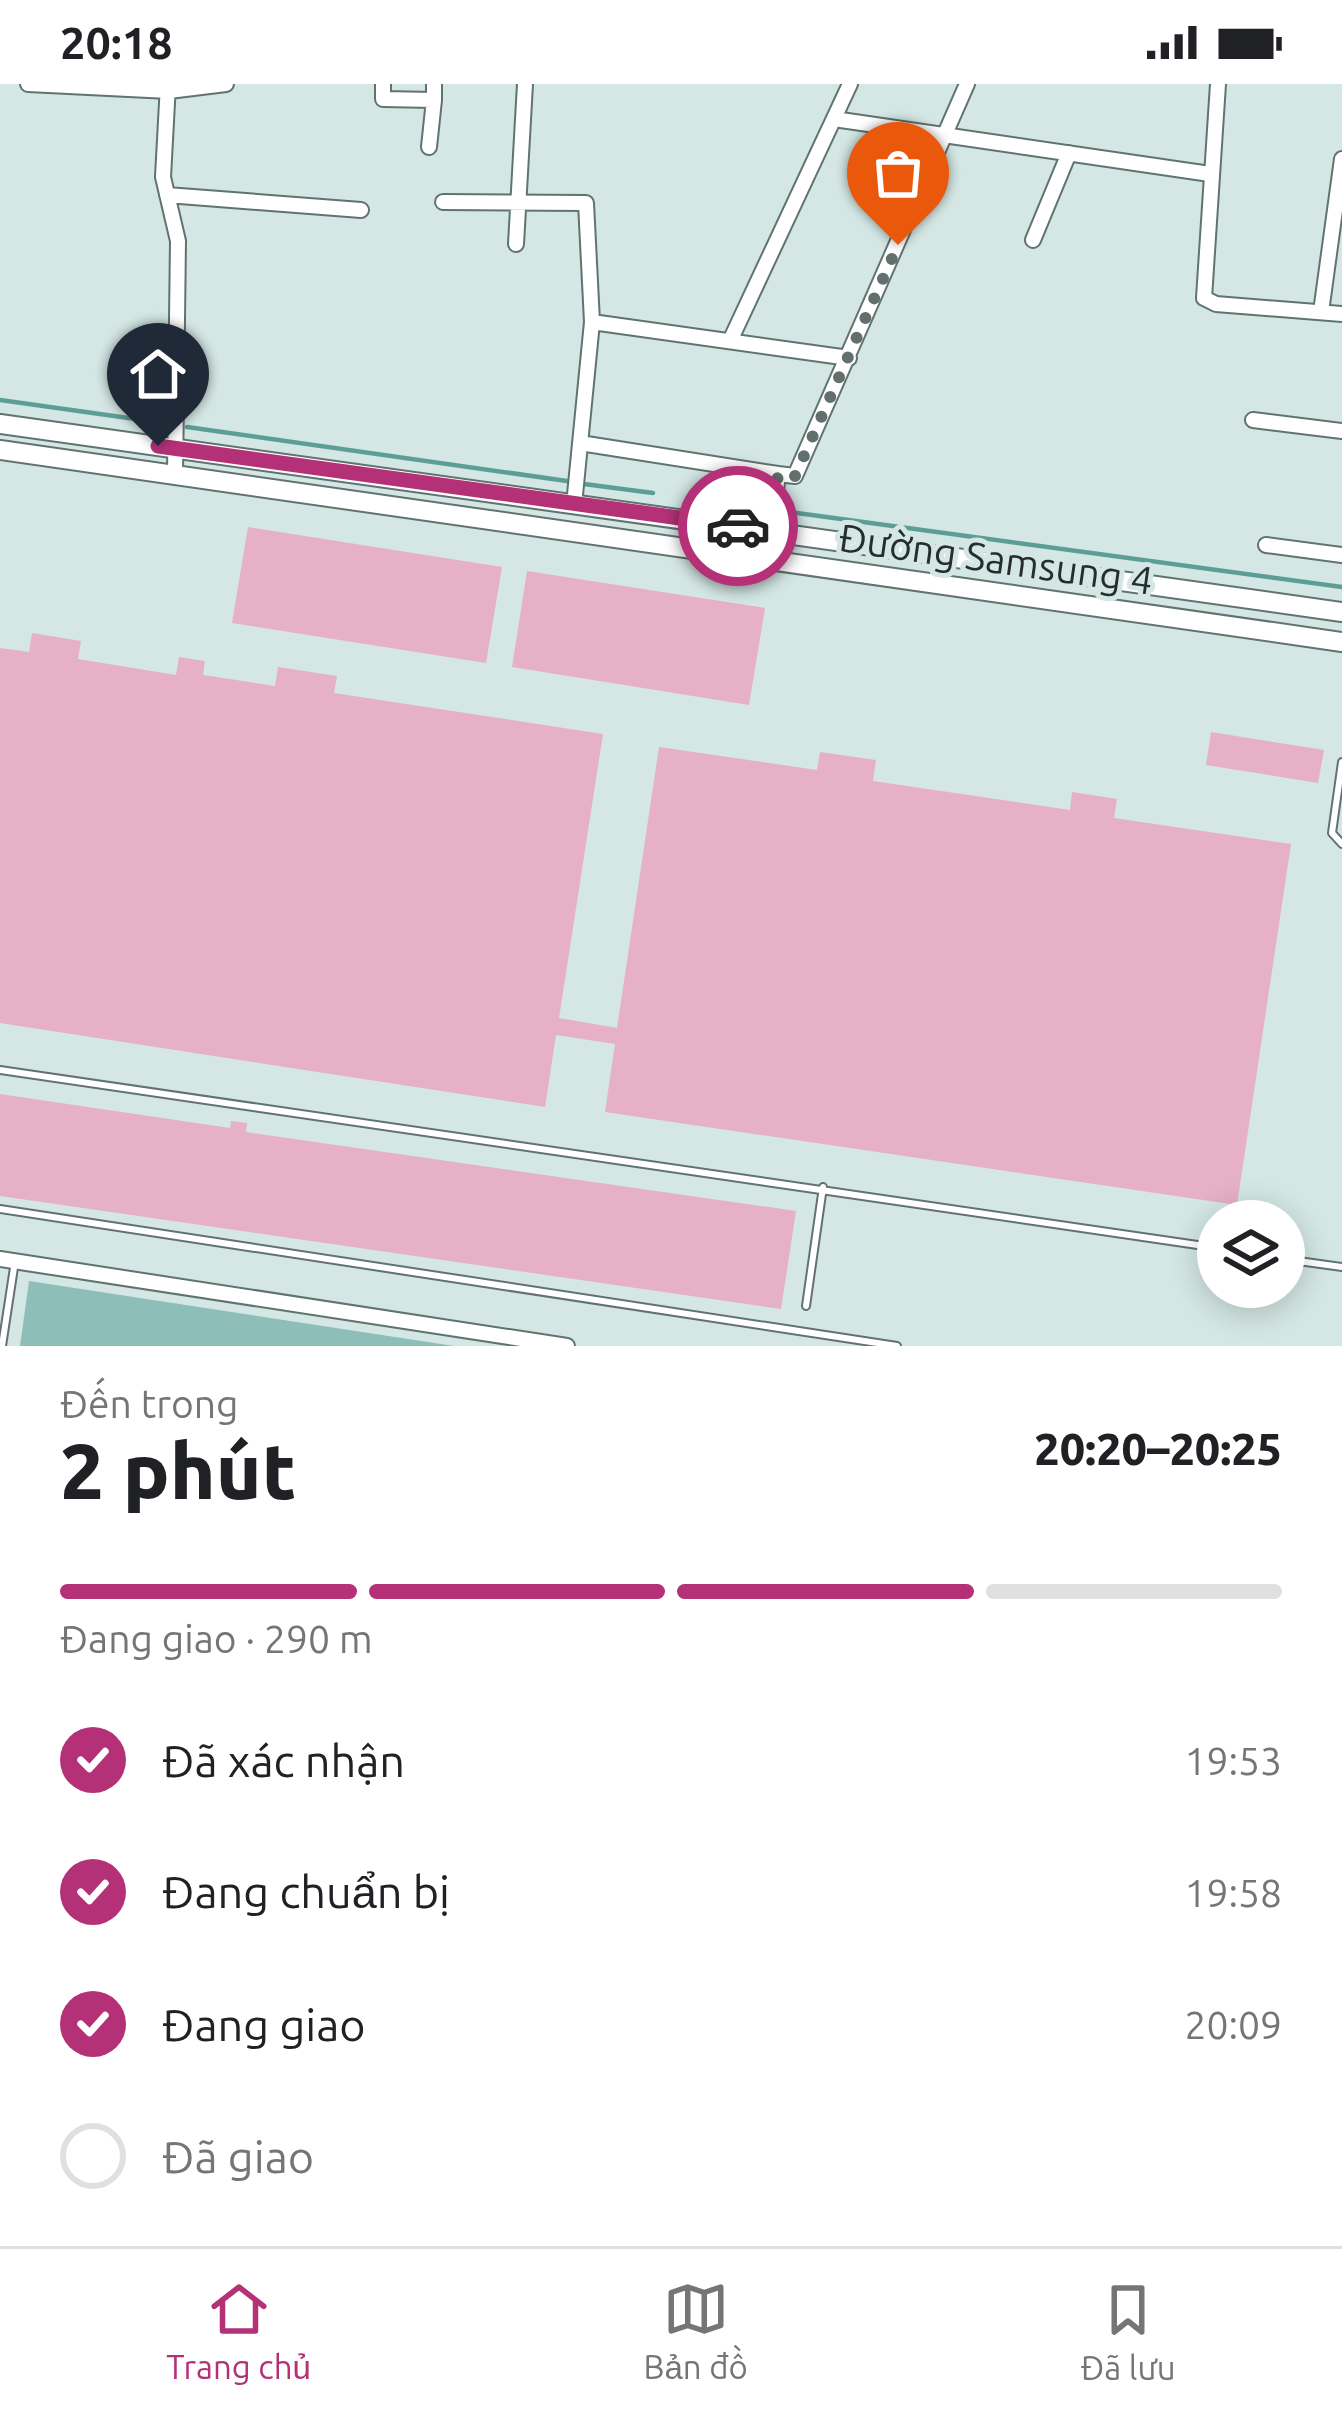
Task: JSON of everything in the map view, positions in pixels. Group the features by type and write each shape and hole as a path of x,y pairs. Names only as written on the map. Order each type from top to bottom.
{"main road":[{"name":"Đường Samsung 4","path":"0,424 1342,613"},
{"name":"Đường Samsung 4","path":"0,450 1342,642"},
{"path":"767,560 771,531"},
{"path":"875,575 879,546"}],"street":[{"path":"28,84 168,88 226,84"},
{"path":"383,84 383,99 434,92 429,147"},
{"path":"516,244 525,84"},
{"path":"730,341 850,84"},
{"path":"580,443 795,476 967,84"},
{"path":"1218,84 1204,298 1216,304 1342,314"},
{"path":"168,88 163,176 178,241 175,475"},
{"path":"834,119 1210,174"},
{"path":"1033,240 1069,153"},
{"path":"1321,312 1342,159"},
{"path":"167,195 361,209"},
{"path":"443,202 586,203 592,322 574,505"},
{"path":"592,322 849,358"},
{"path":"1253,421 1342,431"},
{"path":"771,531 778,474"},
{"path":"1266,544 1342,555"},
{"path":"8,1260 567,1346"}],"lane":[{"path":"1342,762 1332,833 1342,844"},
{"path":"0,1070 1197,1245"},
{"path":"806,1306 823,1187"},
{"path":"0,1209 897,1346"},
{"path":"2,1346 8,1260"},
{"path":"1305,1261 1342,1267"}],"shaded area":[{"path":"29,1281 454,1346 20,1346"}],"building":[{"path":"248,527 502,567 486,663 232,623"},
{"path":"527,571 765,608 749,705 512,667"},
{"path":"32,633 81,641 78,659 176,675 179,657 205,661 203,675 275,686 278,667 337,676 334,693 603,734 559,1018 617,1028 659,747 817,770 820,752 876,760 873,781 1070,810 1072,792 1117,799 1114,818 1291,844 1238,1200 1203,1200 605,1112 615,1044 556,1035 545,1107 0,1023 0,648 29,652"},
{"path":"1211,732 1324,750 1318,783 1206,765"},
{"path":"0,1094 230,1128 231,1121 247,1123 246,1132 796,1211 781,1309 0,1196"}],"waterway":[{"path":"0,400 171,424"},
{"path":"187,427 567,481"},
{"path":"584,484 653,493"},
{"path":"797,513 1342,587"}],"way so far":[{"path":"738,526 771,531 778,474 795,476 898,245"}],"route":[{"path":"158,446 738,526"}]}
